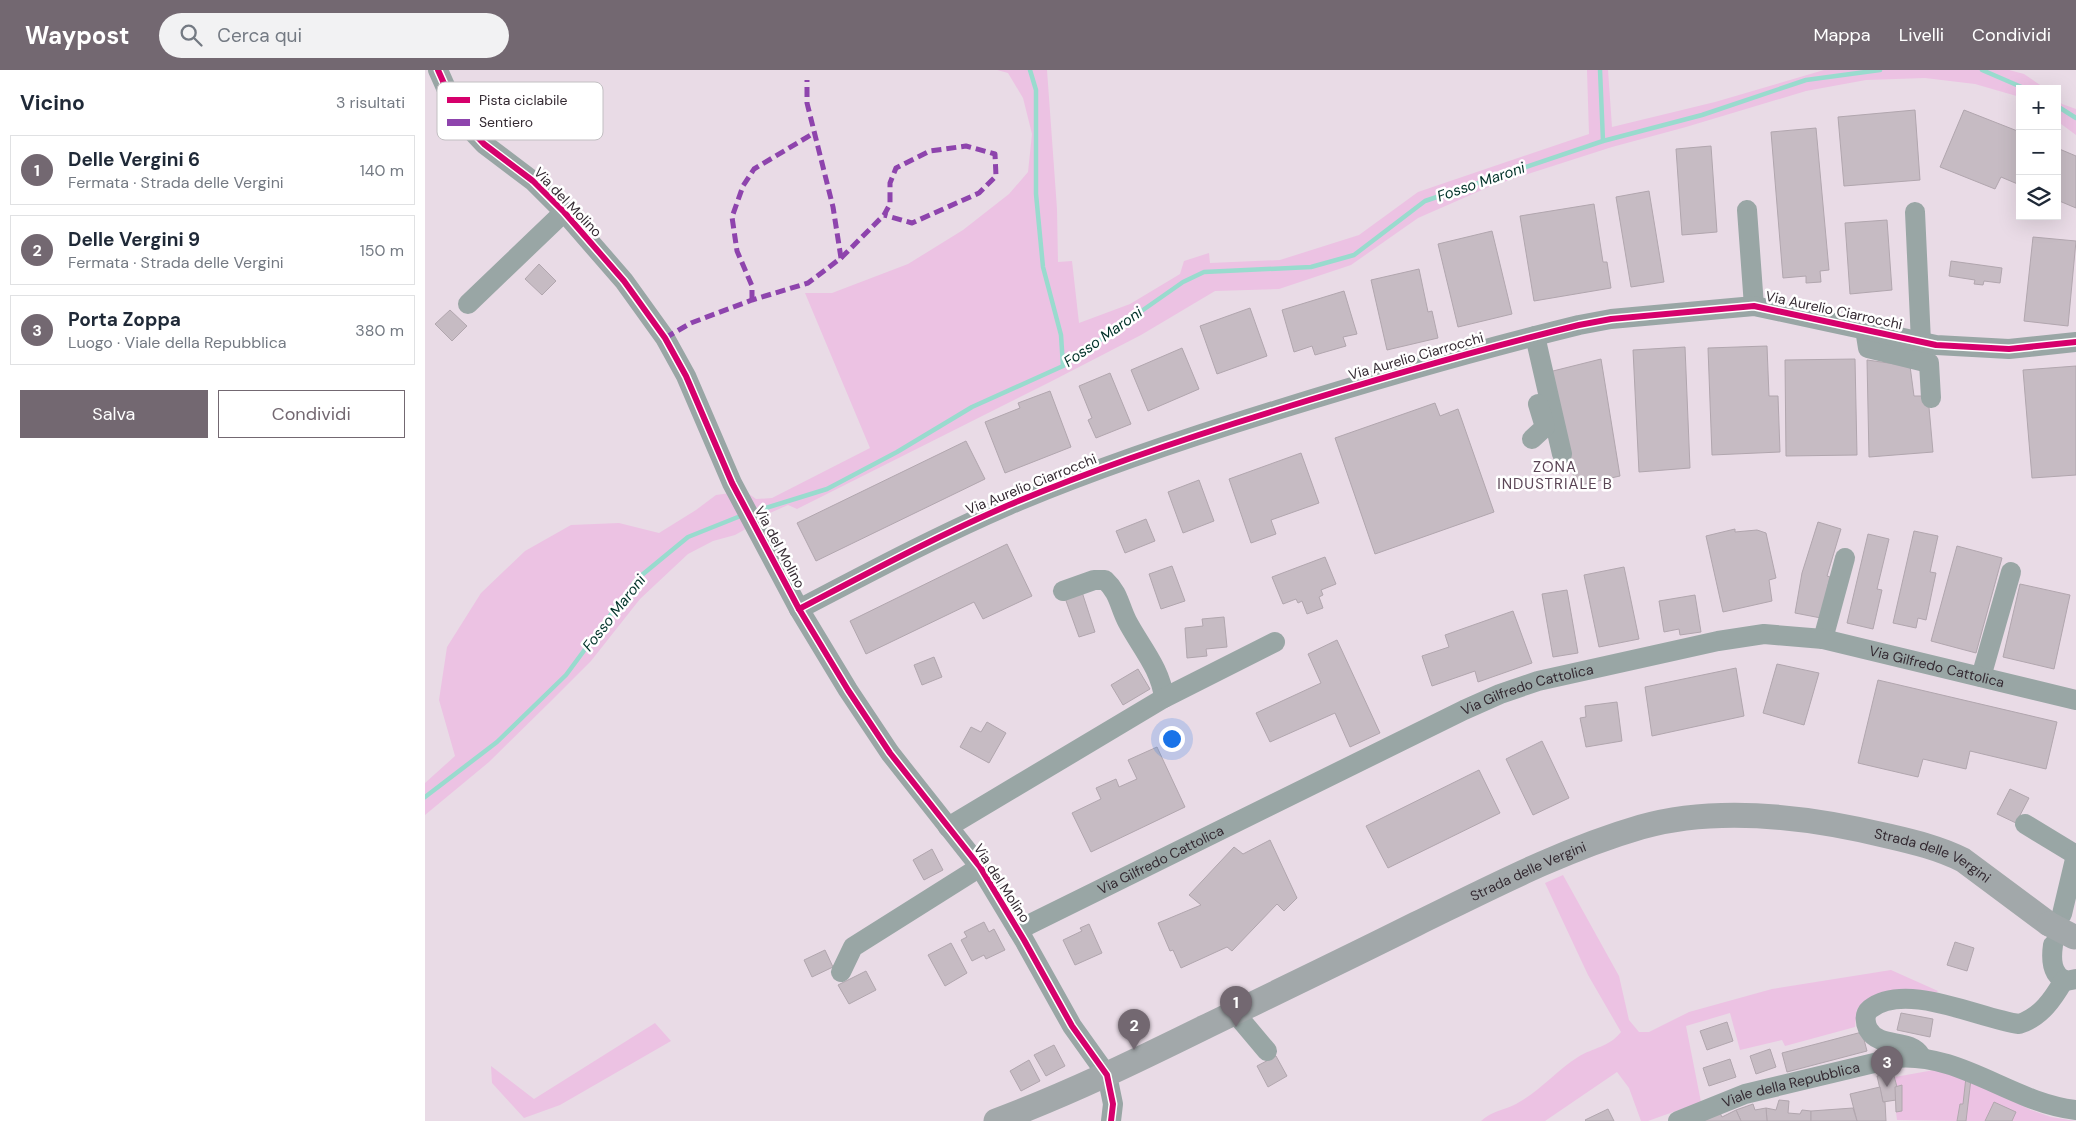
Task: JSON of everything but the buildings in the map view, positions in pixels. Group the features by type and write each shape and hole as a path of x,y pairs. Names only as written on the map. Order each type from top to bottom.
{"main road":[{"name":"Strada delle Vergini","path":"996,1121 1107,1075 1551,858 1642,827 1695,817 1745,816 1794,820 1862,830 1915,842 1949,853 1963,860 2063,932"}],"street":[{"name":"Via del Molino","path":"438,70 443,82"},
{"name":"Via del Molino","path":"480,140 533,181 564,212 623,281 665,338 686,376 732,483 799,609 885,746 980,867 1072,1026 1107,1075"},
{"path":"1747,210 1754,306"},
{"path":"468,304 564,212"},
{"path":"1915,212 1921,342"},
{"name":"Via Aurelio Ciarrocchi","path":"799,609 932,540 1009,505 1094,471 1195,435 1371,380 1579,325 1611,319 1754,306 1935,345 2009,349 2076,342"},
{"path":"1865,330 1868,348 1929,363 1931,398"},
{"path":"1528,338 1545,428 1532,439"},
{"path":"1528,338 1562,454"},
{"path":"1823,639 1845,558"},
{"path":"1981,677 2011,572"},
{"path":"1063,591 1094,580 1105,580 1114,589 1125,618 1154,666 1163,688 1163,698"},
{"name":"Via Gilfredo Cattolica","path":"1018,930 1463,710 1500,694 1538,681 1718,641 1764,634 1823,639 2076,700"},
{"path":"948,827 1163,698 1275,642"},
{"path":"1922,1057 1917,1050 1909,1045 1876,1038 1869,1029 1865,1018 1868,1010 1877,1004 1898,999 1929,1001 2019,1024 2028,1021 2043,1010 2070,980 2058,976 2055,970 2076,855 2025,824"},
{"path":"841,972 853,947 980,867"},
{"path":"1235,1013 1267,1051"},
{"name":"Viale della Repubblica","path":"1678,1121 1745,1094 1895,1058 1922,1057 1963,1068 2038,1102 2076,1110"},
{"path":"1107,1075 1113,1104 1111,1121"}],"shaded area":[{"path":"997,70 1047,70 1057,209 1058,262 1072,261 1079,323 1130,304 1180,274 1184,261 1209,253 1210,263 1280,260 1359,235 1418,192 1589,134 1587,70 1608,70 1612,127 1715,102 1824,70 2009,70 2024,74 2040,85 2016,85 2016,96 1975,84 1925,78 1866,80 1806,91 1612,147 1491,186 1418,218 1351,265 1279,289 1215,291 1141,335 797,509 788,505 761,517 758,522 735,535 713,541 688,554 640,599 591,661 550,702 489,762 425,815 425,783 455,756 439,700 447,647 481,593 525,551 571,525 619,523 659,533 716,495 745,491 756,499 772,498 870,448 805,293 832,293 908,264 963,230 1009,194 1028,172 1032,134 1023,98 1008,73"},
{"path":"2061,103 2076,109 2076,135 2061,124"},
{"path":"1563,875 1619,976 1629,1020 1639,1032 1649,1032 1689,1012 1772,989 1891,970 1938,991 1935,994 1862,1004 1857,1009 1855,1027 1785,1046 1782,1040 1740,1050 1730,1013 1686,1026 1701,1102 1648,1121 1641,1121 1629,1088 1617,1072 1545,1121 1481,1121 1524,1099 1578,1057 1601,1047 1621,1032 1588,975 1545,883"},
{"path":"655,1023 671,1041 560,1105 524,1118 492,1083 491,1066 534,1099"},
{"path":"1934,1070 1966,1077 1963,1104 1960,1104 1957,1121 1897,1120 1896,1112 1902,1111 1902,1086 1897,1087 1895,1077"},
{"path":"1971,1079 2031,1110 2051,1117 2076,1121 1966,1121"}],"waterway":[{"path":"1030,70 1036,90 1036,194 1043,267 1061,335 1063,366"},
{"path":"1600,70 1603,141"},
{"name":"Fosso Maroni","path":"753,512 827,489 897,452 972,407 1063,366 1183,282 1204,272 1311,267 1354,255 1425,201 1603,141 1702,115 1806,80 1880,70"},
{"name":"Fosso Maroni","path":"1982,70 2017,85"},
{"name":"Fosso Maroni","path":"2061,109 2076,118"},
{"name":"Fosso Maroni","path":"425,797 497,742 566,675 637,579 688,537 743,515"}],"marked path":[{"path":"665,338 691,323 752,300 808,283 841,258 833,207 807,103 807,80"},
{"path":"752,300 752,286 737,251 732,217 743,186 754,169 814,133"},
{"path":"841,258 884,215 890,204 890,183 896,168 930,151 966,146 995,154 996,176 979,193 912,223 884,215"}],"cycle path":[{"path":"438,70 443,82"},
{"path":"480,140 533,181 564,212 624,281 665,338 686,376 732,483 799,609 848,690 890,753 980,867 1024,940 1072,1026 1107,1075 1113,1104 1111,1121"},
{"path":"799,609 956,529 1042,491 1108,466 1209,431 1352,387 1579,325 1611,319 1754,306 1936,345 2009,349 2076,342"}],"place":[{"name":"Delle Vergini 6","path":"1236,1027"},
{"name":"Delle Vergini 9","path":"1134,1050"},
{"name":"Porta Zoppa","path":"1887,1087"}],"district":[{"name":"ZONA INDUSTRIALE B","path":"1555,476"}]}
